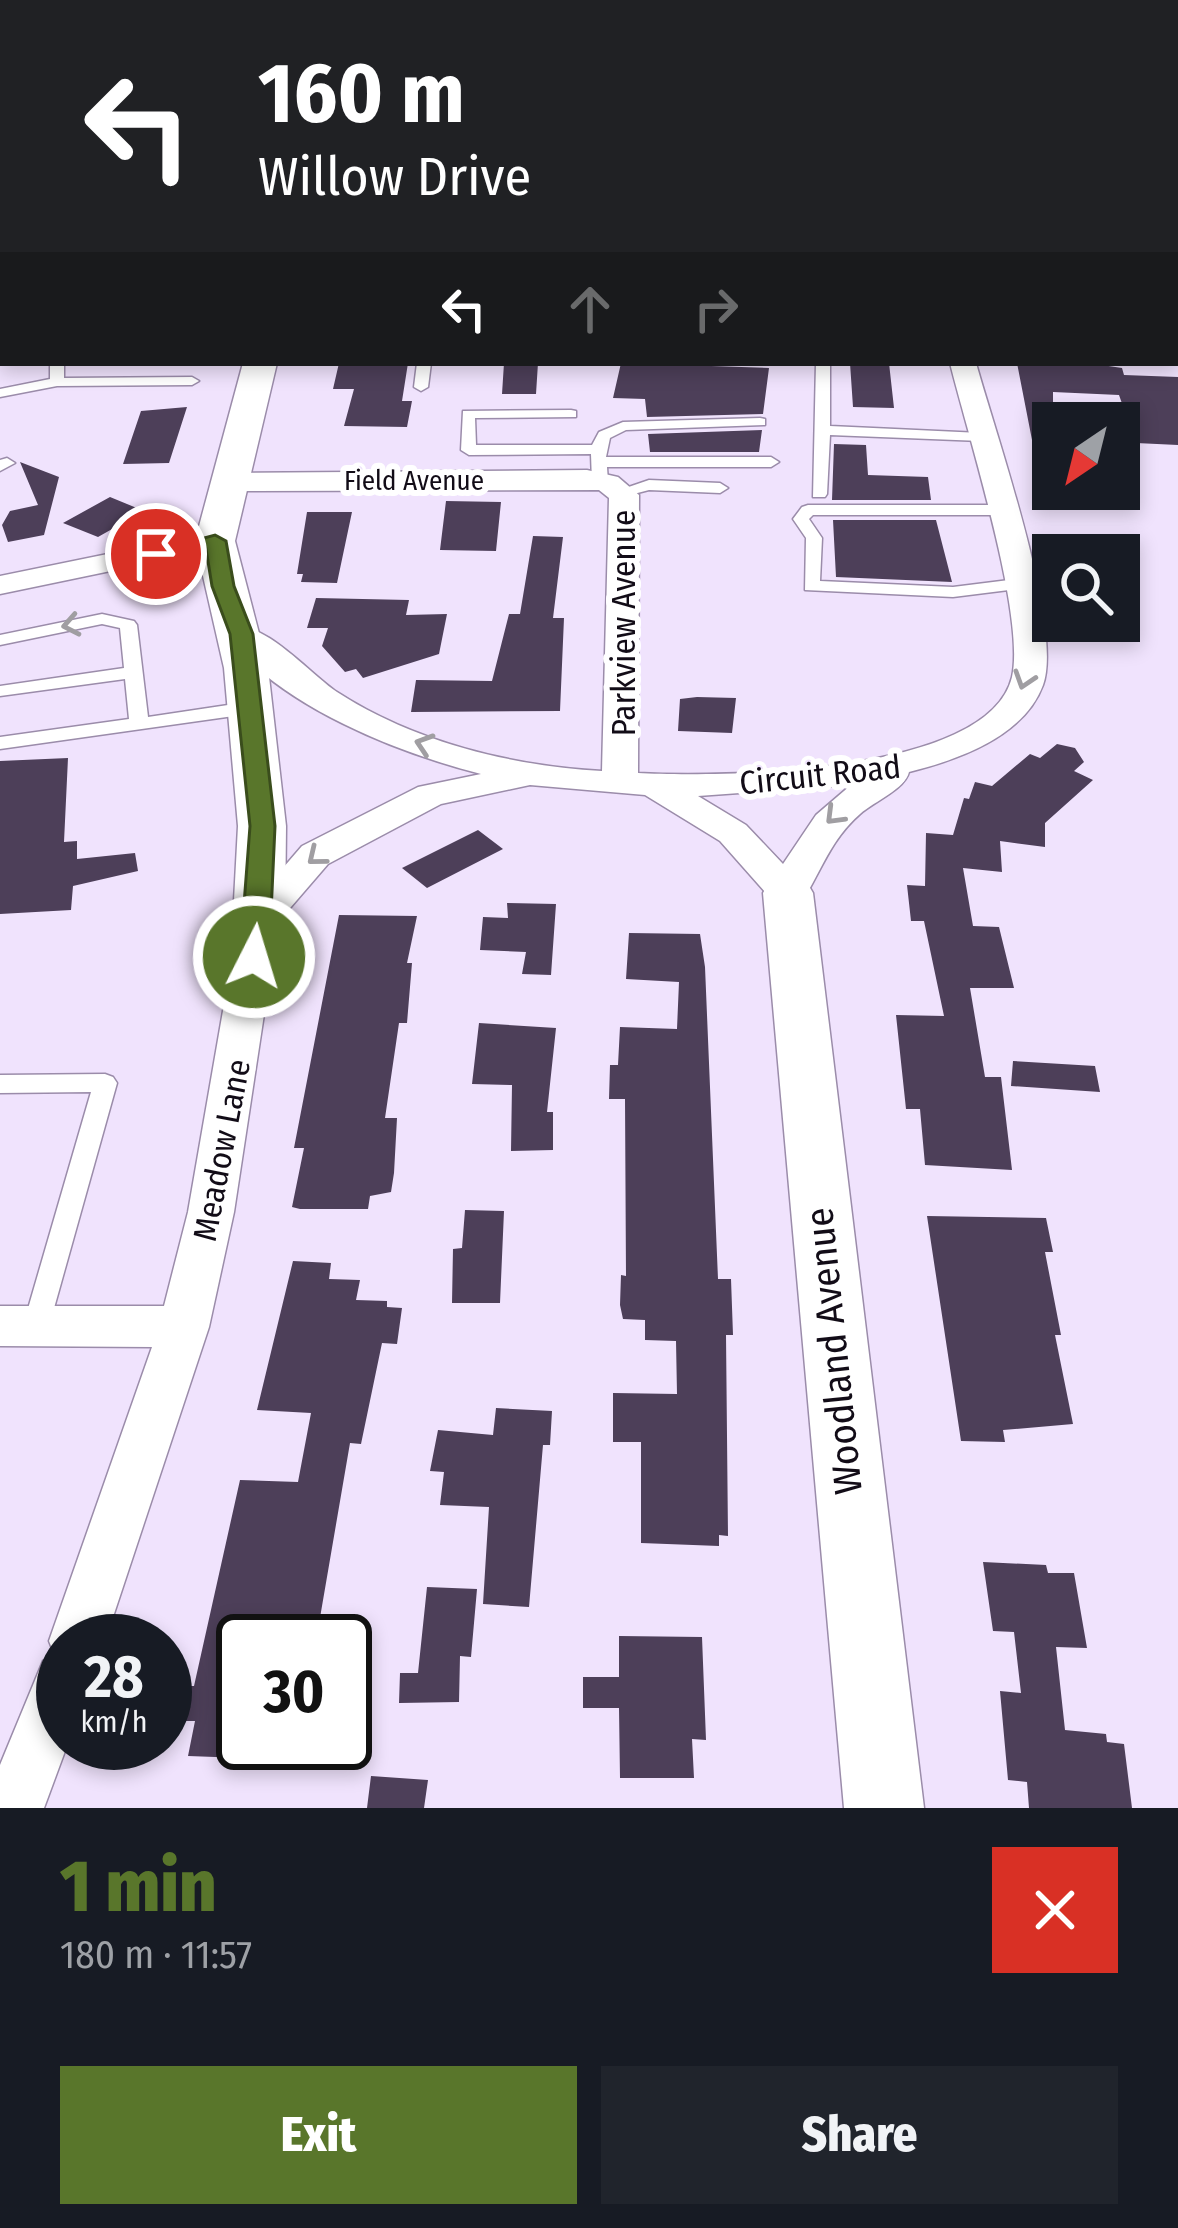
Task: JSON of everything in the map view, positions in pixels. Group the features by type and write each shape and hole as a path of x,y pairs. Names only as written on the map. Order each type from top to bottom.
{"street":[{"name":"Meadow Lane","path":"86,1614 184,1327 211,1212 259,919 262,826 241,634 223,586 215,541 259,366"},
{"name":"Circuit Road","path":"259,919 315,855 384,815 471,784 540,776 757,783 908,767 971,742 1010,711 1026,687 1030,621 964,366"},
{"name":"Field Avenue","path":"228,482 605,471"},
{"name":"Parkview Avenue","path":"605,471 635,781"},
{"path":"0,585 215,541"},
{"name":"Circuit Road","path":"241,634 309,691 358,718 441,750 540,776"},
{"path":"635,781 733,833 788,893 804,854 838,808 908,767"},
{"name":"Woodland Avenue","path":"788,893 884,1808"},
{"path":"18,1326 184,1327"},
{"path":"14,1808 36,1751"}],"lane":[{"path":"57,366 57,382"},
{"path":"421,387 424,366"},
{"path":"819,494 824,366"},
{"path":"0,393 57,382 192,382"},
{"path":"571,414 468,414 470,449 605,471 649,485 720,488"},
{"path":"605,471 604,435 623,425 760,422"},
{"path":"823,430 981,437"},
{"path":"605,471 771,462"},
{"path":"998,510 808,511 801,519 814,538 811,586 953,592 1018,584"},
{"path":"0,640 118,620 128,625 139,722"},
{"path":"0,691 133,672"},
{"path":"0,743 248,708"},
{"path":"0,1084 105,1083 18,1326"}],"building":[{"path":"338,366 408,366 402,401 412,401 407,427 344,426 354,389 333,389"},
{"path":"504,366 538,366 536,394 502,394"},
{"path":"620,366 769,368 763,414 647,417 645,399 613,398"},
{"path":"850,366 889,366 894,408 853,407"},
{"path":"1018,366 1108,366 1122,368 1124,375 1178,377 1178,445 1140,443 1140,402 1121,402 1119,395 1053,392 1053,402 1032,402 1032,440"},
{"path":"187,407 169,463 123,464 141,411"},
{"path":"762,430 759,452 650,452 648,434"},
{"path":"834,444 866,445 868,475 928,477 931,500 832,500"},
{"path":"20,462 59,477 44,535 8,542 2,525 10,511 38,505"},
{"path":"110,497 144,511 98,537 63,523"},
{"path":"446,501 501,502 496,551 440,550"},
{"path":"307,512 352,512 337,583 301,582 303,574 297,574"},
{"path":"833,520 936,520 952,582 836,577"},
{"path":"533,536 563,537 553,618 564,618 560,711 411,712 416,680 492,681 509,614 520,614"},
{"path":"316,598 409,600 406,615 447,614 439,654 363,678 356,669 345,672 322,646 328,628 307,628"},
{"path":"736,698 732,733 678,731 680,699"},
{"path":"1057,744 1075,748 1084,762 1074,771 1093,780 1045,823 1045,847 1000,841 1002,872 963,868 973,926 999,927 1014,988 970,988 985,1077 1001,1077 1012,1170 925,1165 920,1109 906,1109 896,1015 944,1016 924,921 911,921 907,885 925,886 926,833 953,835 964,798 969,799 975,782 992,786 1030,754 1040,758"},
{"path":"68,758 64,842 77,841 77,859 135,853 138,871 73,886 71,910 0,914 0,761"},
{"path":"478,830 503,849 427,888 402,868"},
{"path":"507,903 556,904 551,975 522,974 526,952 480,950 483,917 508,918"},
{"path":"339,915 417,916 407,963 412,963 407,1023 399,1023 385,1118 397,1118 394,1173 391,1192 370,1196 368,1209 300,1209 292,1207 304,1148 294,1148"},
{"path":"629,933 700,934 705,967 718,1279 731,1279 733,1335 726,1335 728,1536 719,1535 719,1546 641,1543 641,1442 613,1442 613,1393 677,1394 676,1341 645,1340 645,1320 623,1319 620,1305 621,1275 626,1276 625,1099 609,1099 610,1065 618,1065 620,1027 677,1029 679,982 626,979"},
{"path":"479,1023 556,1028 547,1112 553,1112 553,1150 511,1151 512,1085 472,1084"},
{"path":"1013,1061 1095,1066 1100,1092 1011,1086"},
{"path":"465,1210 504,1211 500,1303 452,1303 453,1249 462,1248"},
{"path":"927,1216 1046,1218 1053,1252 1045,1252 1061,1335 1055,1335 1073,1424 1003,1430 1005,1442 961,1441"},
{"path":"293,1261 331,1263 329,1279 360,1280 356,1300 387,1301 387,1307 402,1308 397,1344 382,1343 361,1444 350,1443 321,1614 216,1614 216,1757 192,1756 192,1686 240,1480 298,1482 311,1413 257,1410"},
{"path":"496,1408 552,1411 550,1445 543,1445 529,1607 483,1604 489,1507 440,1505 444,1472 430,1471 438,1430 493,1435"},
{"path":"983,1562 1046,1565 1048,1573 1074,1573 1087,1648 1056,1647 1065,1730 1106,1734 1107,1742 1124,1744 1132,1808 1029,1808 1027,1782 1008,1780 1000,1691 1021,1693 1014,1632 993,1631"},
{"path":"427,1587 477,1589 471,1657 460,1656 459,1702 399,1703 400,1673 418,1673"},
{"path":"619,1636 702,1637 706,1740 692,1739 694,1778 620,1778 619,1708 583,1708 583,1677 619,1677"},
{"path":"371,1776 428,1780 424,1808 367,1808"}],"route":[{"path":"156,554 215,541 223,586 241,634 262,826 254,957"}]}
